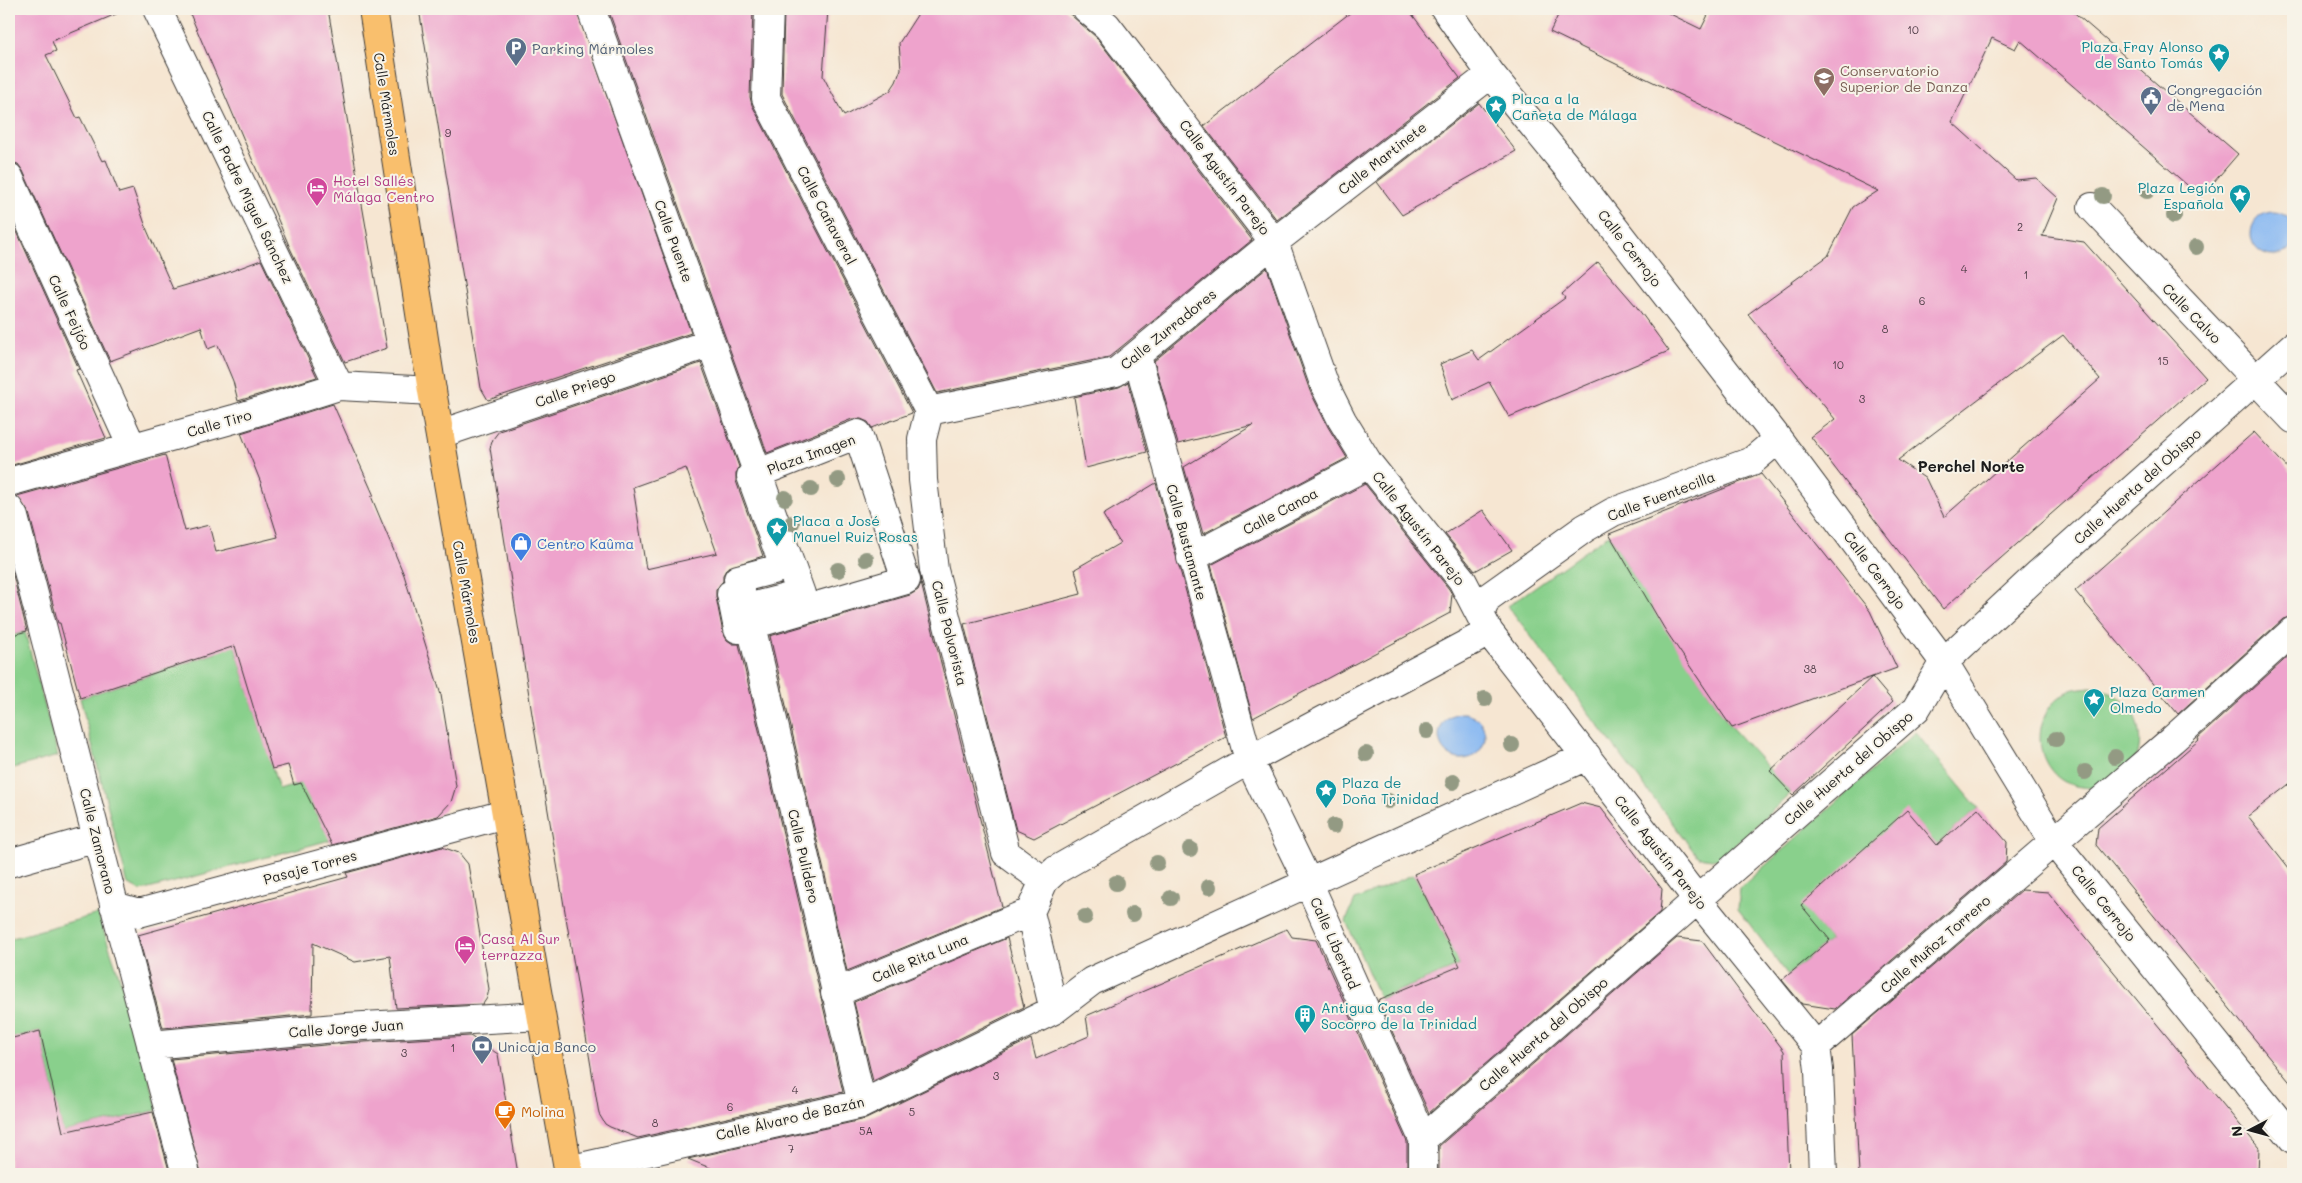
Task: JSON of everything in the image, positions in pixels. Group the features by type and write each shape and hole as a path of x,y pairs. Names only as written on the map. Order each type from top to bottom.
{"main road":[{"name":"Calle Mármoles","path":"373,9 432,391 568,1172"}],"street":[{"name":"Calle Padre Miguel Sánchez","path":"157,9 339,386"},
{"name":"Calle Puente","path":"591,9 801,594 747,608"},
{"name":"Calle Cañaveral","path":"769,9 766,98 929,411"},
{"name":"Calle Agustín Parejo","path":"1087,9 1107,26 1274,242 1325,386 1342,420 1370,464 1462,580 1484,623 1697,899 1816,1046"},
{"name":"Calle Cerrojo","path":"1445,9 1491,74 1567,167 1778,440 1944,662 2054,842 2293,1139"},
{"name":"Calle Martinete","path":"1274,242 1491,74"},
{"name":"Calle Feijóo","path":"9,177 132,447"},
{"name":"Calle Calvo","path":"2092,207 2293,419"},
{"name":"Calle Zurradores","path":"929,411 1116,372 1274,242"},
{"name":"Calle Priego","path":"440,434 711,343"},
{"name":"Calle Huerta del Obispo","path":"1423,1139 1916,709 1944,662 2037,575 2293,346"},
{"name":"Calle Bustamante","path":"1137,356 1191,558 1249,760"},
{"name":"Calle Tiro","path":"9,482 234,420 339,386 432,391"},
{"name":"Calle Polvorista","path":"929,411 922,439 934,498 934,570 1006,853 1044,881"},
{"name":"Plaza Imagen","path":"858,434 906,580 738,629 731,594 741,590 738,578 784,567 751,476 757,474 858,434"},
{"name":"Calle Fuentecilla","path":"1484,623 1486,598 1585,528 1613,512 1752,461 1778,440"},
{"name":"Calle Canoa","path":"1191,558 1370,464"},
{"name":"Calle Zamorano","path":"9,509 14,517 186,1174"},
{"name":"Calle Pulidero","path":"747,608 862,1104"},
{"path":"1484,623 1056,870 1044,881 1030,912 1054,1010 1092,981 1587,756"},
{"path":"2054,842 2188,726 2293,631"},
{"name":"Calle Libertad","path":"1249,760 1309,884 1423,1139"},
{"name":"Pasaje Torres","path":"113,900 139,913 505,814"},
{"path":"9,863 97,838"},
{"name":"Calle Muñoz Torrero","path":"1816,1046 2054,842"},
{"name":"Calle Rita Luna","path":"835,993 1030,912"},
{"name":"Calle Álvaro de Bazán","path":"568,1172 862,1104 1054,1010"},
{"name":"Calle Jorge Juan","path":"151,1045 346,1027 541,1016"},
{"path":"1816,1046 1819,1070 1823,1174"},
{"path":"1423,1139 1423,1174"}],"green space":[{"path":"1609,534 1666,630 1732,728 1791,793 1719,860 1698,857 1508,606"},
{"path":"227,620 279,790 302,783 325,831 352,820 356,833 141,891 128,885 80,698 216,653"},
{"path":"25,632 58,756 9,769 9,636"},
{"path":"2091,687 2109,692 2124,701 2134,715 2140,739 2139,751 2134,760 2098,788 2073,785 2060,779 2050,769 2040,744 2040,731 2050,707 2060,697 2072,690"},
{"path":"1915,732 1978,808 1937,845 1907,811 1802,905 1830,940 1788,975 1738,909 1740,888"},
{"path":"1414,874 1460,965 1380,999 1346,921 1355,900"},
{"path":"98,914 130,1008 158,1110 63,1132 40,1031 9,1039 9,939"}],"water":[{"path":"2273,212 2285,216 2291,222 2295,234 2291,246 2285,252 2273,256 2261,252 2255,246 2251,234 2255,222 2261,216"},
{"path":"1458,713 1466,713 1475,717 1481,723 1485,736 1481,749 1475,755 1466,759 1458,759 1449,755 1443,749 1439,740 1439,732 1443,723 1449,717"}],"building":[{"path":"9,9 128,9 52,41 56,51 46,55 77,118 80,117 102,161 106,160 119,193 133,189 147,230 173,289 221,275 261,260 317,377 238,401 233,381 218,345 208,349 201,327 110,361 23,171 18,164 9,162"},
{"name":"Hotel Sallés Málaga Centro","path":"188,9 328,9 387,348 345,362 290,248"},
{"path":"419,9 576,9 691,333 488,400 481,388"},
{"path":"608,9 753,9 750,97 752,105 912,413 872,428 868,422 861,419 852,419 767,453"},
{"path":"784,9 828,9 823,76 844,116 890,91 901,69 899,43 921,9 1064,9 1096,37 1252,240 1109,357 937,393 782,94"},
{"path":"1355,9 1408,9 1460,78 1277,220 1204,126"},
{"path":"1561,9 1660,9 1701,29 1711,9 2070,9 2238,154 2201,197 2020,40 2015,49 1992,38 1952,122 2016,180 2036,178 2058,198 2042,236 2084,242 2206,378 1943,609 1811,437 1835,419 1748,314 1828,256 1853,207 1878,191 1550,32","holes":["2063,335 2100,379 1944,517 1926,479 1898,460"]},
{"path":"1479,103 1516,151 1402,215 1377,182"},
{"path":"9,214 79,369 76,370 106,438 9,466"},
{"path":"1598,262 1636,306 1669,351 1509,417 1489,382 1452,400 1440,364 1472,350 1479,360 1565,298 1562,294"},
{"path":"1267,268 1310,391 1328,427 1347,458 1203,534 1184,467 1253,425 1178,444 1154,361"},
{"path":"701,363 739,467 736,481 763,556 727,568 723,575 723,581 716,590 716,597 723,633 727,640 733,644 739,644 843,1092 638,1138 605,1124 599,1114 534,727 490,448 493,439 499,431","holes":["686,468 717,553 646,569 633,487"]},
{"path":"1128,382 1147,452 1086,468 1074,397 1119,387"},
{"path":"333,404 374,496 371,496 404,575 441,695 456,786 451,802 438,816 332,845 301,783 294,785 288,765 272,769 235,646 80,698 29,513 17,496 165,455 185,531 209,525 216,552 278,537 261,483 241,433"},
{"path":"2254,432 2293,474 2293,616 2283,619 2178,714 2075,591"},
{"path":"1761,474 1870,611 1897,668 1732,728 1664,628 1609,534"},
{"path":"1156,483 1226,737 1034,838 1016,830 964,624 1081,594 1075,569 1120,543 1103,515"},
{"path":"1365,484 1449,589 1452,594 1450,613 1253,718 1211,565"},
{"path":"1483,510 1512,550 1475,571 1445,534"},
{"path":"9,559 27,631 9,636"},
{"path":"921,583 1002,907 847,971 770,636 910,595 918,590"},
{"path":"2293,652 2293,781 2248,816 2293,873 2293,1086 2096,845 2098,828 2199,740 2198,738"},
{"path":"1872,677 1893,702 1793,795 1770,771"},
{"path":"1581,803 1601,808 1662,889 1660,912 1429,1113 1378,1000 1460,966 1414,874"},
{"path":"1978,808 2007,842 2006,862 1835,1009 1802,1004 1782,980 1830,940 1801,905 1907,810 1937,845"},
{"path":"442,847 459,853 468,864 489,989 483,1004 396,1008 390,956 355,962 313,943 312,1014 163,1028 138,935 348,877 346,873"},
{"path":"2022,890 2048,892 2259,1148 2258,1174 1859,1174 1852,1035"},
{"path":"1287,929 1292,937 1316,940 1407,1142 1407,1174 725,1174 688,1159 866,1119 1031,1039 1036,1059 1089,1036 1086,1016"},
{"path":"1007,938 1024,1007 873,1081 854,1002"},
{"path":"1677,938 1702,941 1784,1051 1789,1174 1439,1174 1439,1146"},
{"path":"40,1031 63,1132 153,1112 170,1174 9,1174 9,1039"},
{"path":"470,1036 498,1054 518,1174 201,1174 171,1059 347,1043"}],"place":[{"name":"Parking Mármoles","path":"516,67"},
{"name":"Plaza Fray Alonso de Santo Tomás","path":"2219,73"},
{"name":"Conservatorio Superior de Danza","path":"1824,97"},
{"name":"Congregación de Mena","path":"2151,116"},
{"name":"Placa a la Cañeta de Málaga","path":"1496,125"},
{"name":"Hotel Sallés Málaga Centro","path":"317,207"},
{"name":"Plaza Legión Española","path":"2240,214"},
{"name":"Placa a José Manuel Ruiz Rosas","path":"777,547"},
{"name":"Centro Kaûma","path":"521,562"},
{"name":"Plaza Carmen Olmedo","path":"2094,718"},
{"name":"Plaza de Doña Trinidad","path":"1326,809"},
{"name":"Casa Al Sur terrazza","path":"465,965"},
{"name":"Antigua Casa de Socorro de la Trinidad","path":"1305,1034"},
{"name":"Unicaja Banco","path":"482,1065"},
{"name":"Molina","path":"505,1130"}],"district":[{"name":"Perchel Norte","path":"1971,466"}]}
